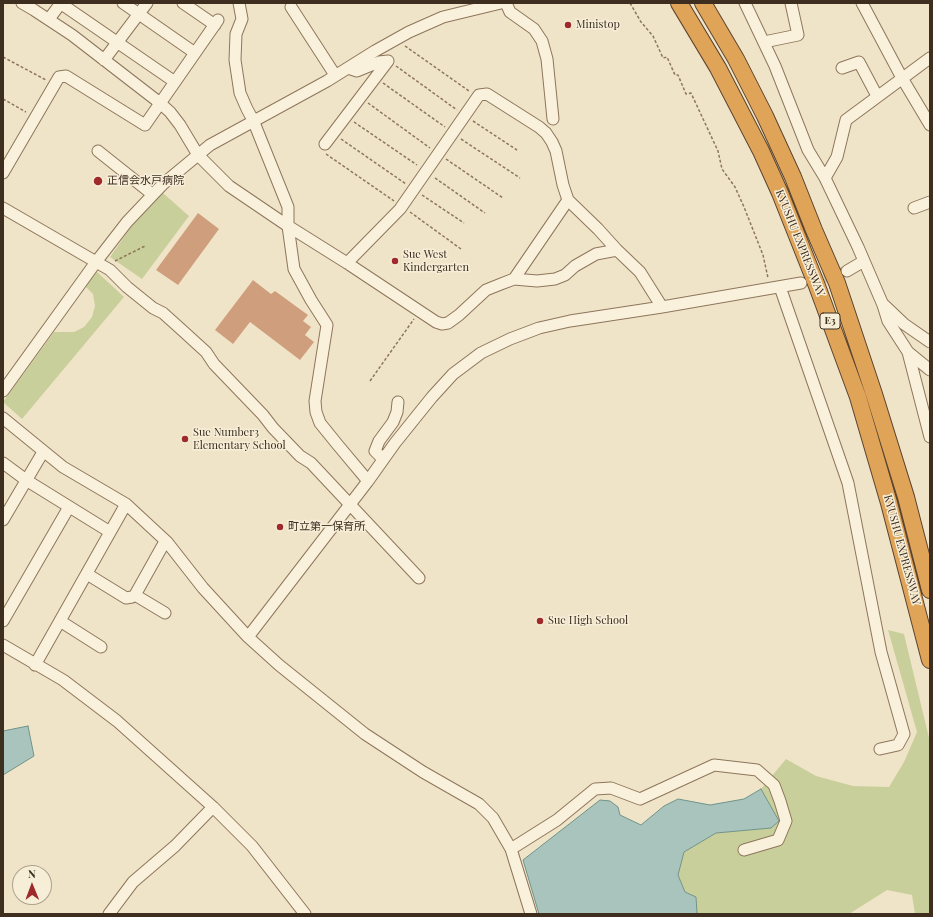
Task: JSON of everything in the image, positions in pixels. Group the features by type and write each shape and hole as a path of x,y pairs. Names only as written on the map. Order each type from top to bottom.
{"highway":[{"path":"669,3 699,44 761,151"},
{"name":"KYUSHU EXPRESSWAY","path":"679,3 718,68 761,151 818,286 858,397 890,503 930,660"},
{"name":"KYUSHU EXPRESSWAY","path":"703,3 736,59 765,116 794,177 814,230 837,283 906,497 930,590"},
{"path":"713,3 726,25 765,116"}],"street":[{"path":"22,3 49,20 160,103 170,112 180,125 198,155 228,186 442,324 448,323 460,316 486,290 514,279 537,281 555,279 565,275 575,266 596,254 617,250"},
{"path":"49,20 61,3 175,82"},
{"path":"123,3 195,53"},
{"path":"104,60 147,3"},
{"path":"3,173 59,77 66,76 145,125 217,23 183,3"},
{"path":"239,3 242,19 236,34 235,60 240,93 253,120 288,207 288,226 294,269 311,300 327,324 315,401 316,412 320,423 368,481"},
{"path":"3,391 96,262 127,222 152,194 210,145 253,120 336,76 409,32 443,17 501,3"},
{"path":"506,3 510,12 534,29 542,41 547,59 553,119"},
{"path":"744,3 775,66 808,150 825,178 884,305 888,321 908,352 930,370"},
{"path":"764,42 798,35 791,3"},
{"path":"862,3 902,78 930,125"},
{"path":"291,7 336,76"},
{"path":"825,178 837,157 846,120 930,58"},
{"path":"348,68 357,71 379,62 388,61"},
{"path":"324,148 346,116 388,61"},
{"path":"842,68 859,62 877,96"},
{"path":"347,262 402,206 477,97 479,95 487,94 546,133 556,151 568,200 598,228 617,250 640,272 662,307"},
{"path":"98,151 152,194"},
{"path":"514,279 568,200"},
{"path":"914,208 930,202"},
{"path":"3,208 110,270 126,287 153,308 163,313 195,341 206,352 214,364 263,414 273,428 300,456 311,463 419,578"},
{"path":"847,271 864,261"},
{"path":"248,637 432,397 453,374 481,353 510,339 539,328 570,321 801,283"},
{"path":"775,288 848,483 881,652 904,734 898,745 880,749"},
{"path":"884,305 904,324 930,342"},
{"path":"908,352 930,437"},
{"path":"383,459 375,451 379,441 395,417 398,402"},
{"path":"3,418 63,467 126,504 167,542 203,588 248,637 279,665 365,734 423,772 479,804 493,818 511,849 531,914"},
{"path":"3,520 43,452"},
{"path":"3,463 26,480 110,532"},
{"path":"35,664 126,504"},
{"path":"3,621 69,507"},
{"path":"87,574 126,598 132,597 135,595 163,545 167,542"},
{"path":"135,595 165,613"},
{"path":"60,621 101,647"},
{"path":"3,645 63,680 117,720 214,807 252,846 305,914"},
{"path":"511,849 558,820 595,788 611,788 640,799 714,765 757,770 774,785 780,801 786,821 778,840 744,850"},
{"path":"109,914 133,882 175,846 214,807"}],"path":[{"path":"630,3 641,22 653,36 663,58 667,57 675,75 678,75 686,94 691,93 718,151 722,169 735,187 764,255 775,288"},
{"path":"404,45 477,97"},
{"path":"3,57 55,84"},
{"path":"388,61 518,150"},
{"path":"375,78 452,133 520,178"},
{"path":"360,98 503,198"},
{"path":"3,99 36,118"},
{"path":"346,116 485,213"},
{"path":"333,134 464,223"},
{"path":"324,148 461,249"},
{"path":"113,262 144,246"},
{"path":"370,381 420,311"}],"green space":[{"path":"163,193 189,216 142,279 110,257 152,201"},
{"path":"96,271 124,297 22,419 3,402 54,332 74,332 84,327 92,317 95,306 93,294 85,286"},
{"path":"888,630 904,634 930,742 930,914 915,914 912,895 887,890 849,914 697,913 696,897 685,892 678,875 684,852 716,833 771,828 779,821 761,789 786,759 816,776 853,786 889,787 904,762 917,732"}],"water":[{"path":"28,726 34,756 3,775 3,731"},
{"path":"761,789 779,821 771,828 716,833 684,852 678,875 685,892 696,897 697,913 699,914 539,914 523,860 600,800 610,801 618,807 620,815 641,825 664,806 678,799 710,805 744,799"}],"building":[{"path":"198,213 219,229 178,285 156,270"},
{"path":"253,280 271,294 275,291 308,315 303,321 311,327 305,335 314,342 300,360 250,322 233,344 215,330"}],"tunnel":[{"path":"808,282 847,271"}],"place":[{"name":"Ministop","path":"568,25"},
{"name":"正信会水戸病院","path":"98,181"},
{"name":"Sue West Kindergarten","path":"395,261"},
{"name":"Sue Number3 Elementary School","path":"185,439"},
{"name":"町立第一保育所","path":"280,527"},
{"name":"Sue High School","path":"540,621"}]}
